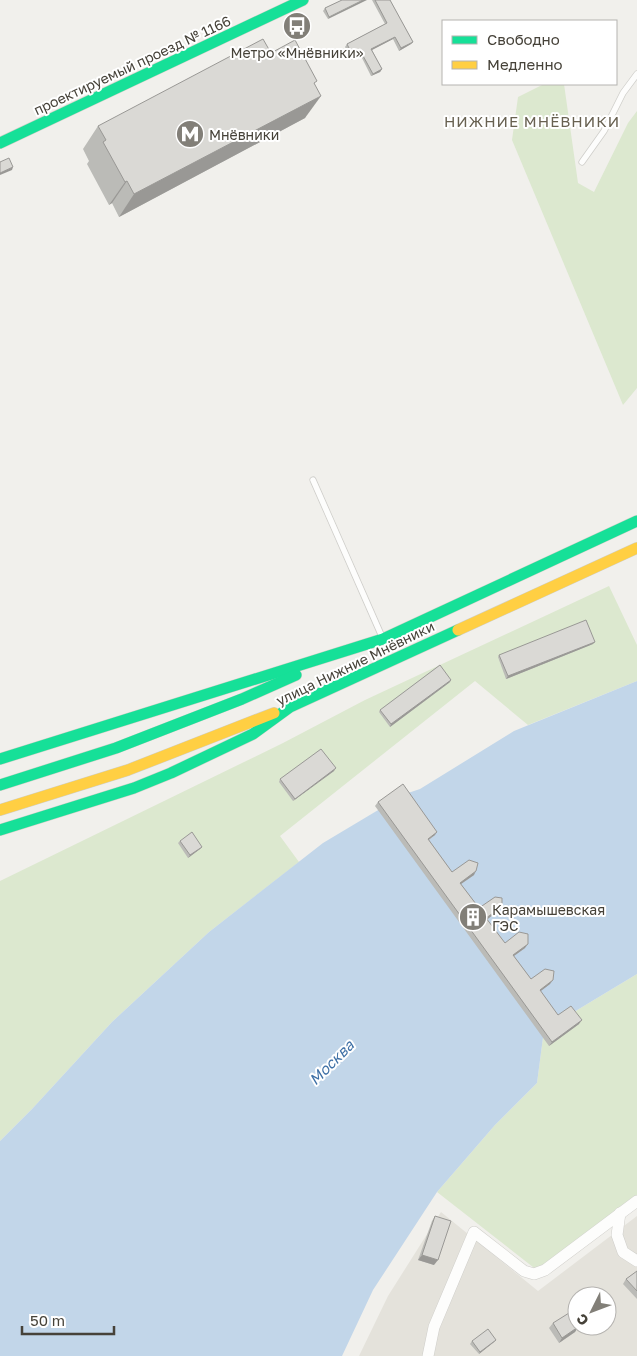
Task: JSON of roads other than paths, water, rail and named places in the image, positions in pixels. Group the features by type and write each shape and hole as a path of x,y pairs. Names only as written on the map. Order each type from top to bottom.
{"main road":[{"name":"проектируемый проезд № 1166","path":"0,143 224,39 303,0"},
{"name":"улица Нижние Мнёвники","path":"0,759 383,639 637,521"},
{"name":"улица Нижние Мнёвники","path":"0,830 134,788 172,773 253,734 290,707 637,548"},
{"path":"0,785 116,748 242,699 357,648"},
{"path":"0,810 128,770 290,707"}],"street":[{"path":"428,1356 434,1327 474,1232 524,1271 538,1274 637,1201"},
{"path":"620,1213 618,1234 623,1252 637,1261"}],"lane":[{"path":"582,162 604,131 623,92 637,74"},
{"path":"313,480 383,639"}],"water":[{"name":"Москва","path":"637,681 637,974 544,1030 537,1083 495,1125 437,1192 373,1290 342,1356 0,1356 0,1141 112,1022 209,932 323,843 405,794 420,789 514,731"}],"place":[{"name":"Метро «Мнёвники»","path":"297,26"},
{"name":"Мнёвники","path":"190,134"},
{"name":"Карамышевская ГЭС","path":"473,917"}],"district":[{"name":"НИЖНИЕ МНЁВНИКИ","path":"532,121"}]}
